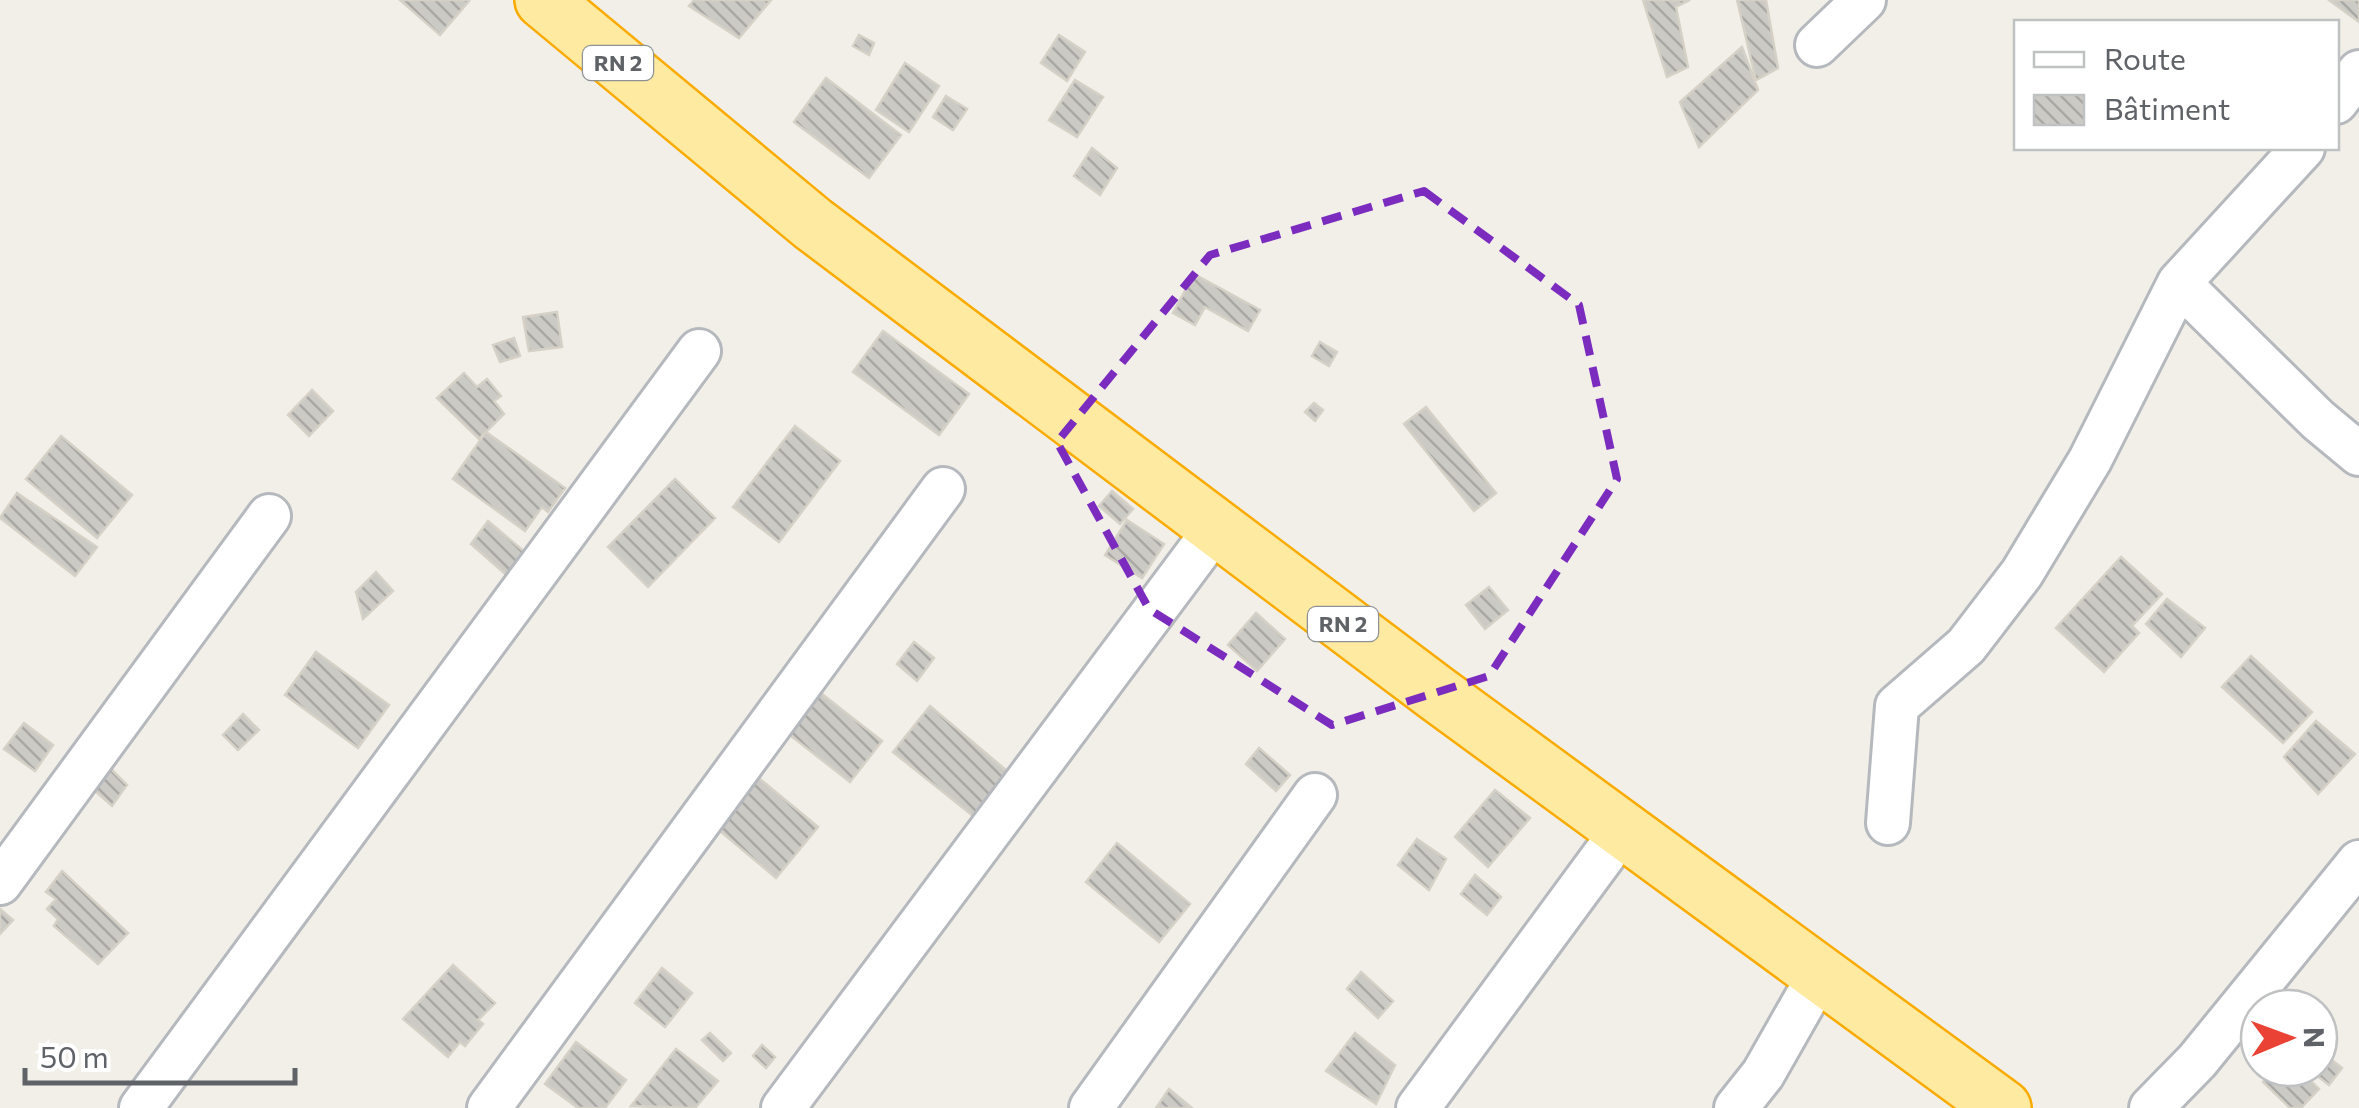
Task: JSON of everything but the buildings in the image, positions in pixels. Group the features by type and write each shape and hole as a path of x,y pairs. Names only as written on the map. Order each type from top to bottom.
{"highway":[{"name":"RN 2","path":"542,0 813,224 1216,528 2003,1108"}],"street":[{"path":"1816,45 1864,0"},
{"path":"2339,98 2359,72"},
{"path":"1888,822 1897,706 1966,646 2022,573 2090,460 2179,283 2300,150"},
{"path":"2179,283 2318,420 2359,454"},
{"path":"141,1108 699,351"},
{"path":"489,1108 943,489"},
{"path":"0,882 269,516"},
{"path":"784,1108 1216,528"},
{"path":"1091,1108 1314,795"},
{"path":"1418,1108 1624,828"},
{"path":"2151,1108 2197,1061 2359,862"},
{"path":"1736,1108 1762,1074 1821,972"}],"highlighted area":[{"path":"1424,191 1579,305 1617,479 1489,676 1332,725 1149,609 1057,442 1210,255"}]}
